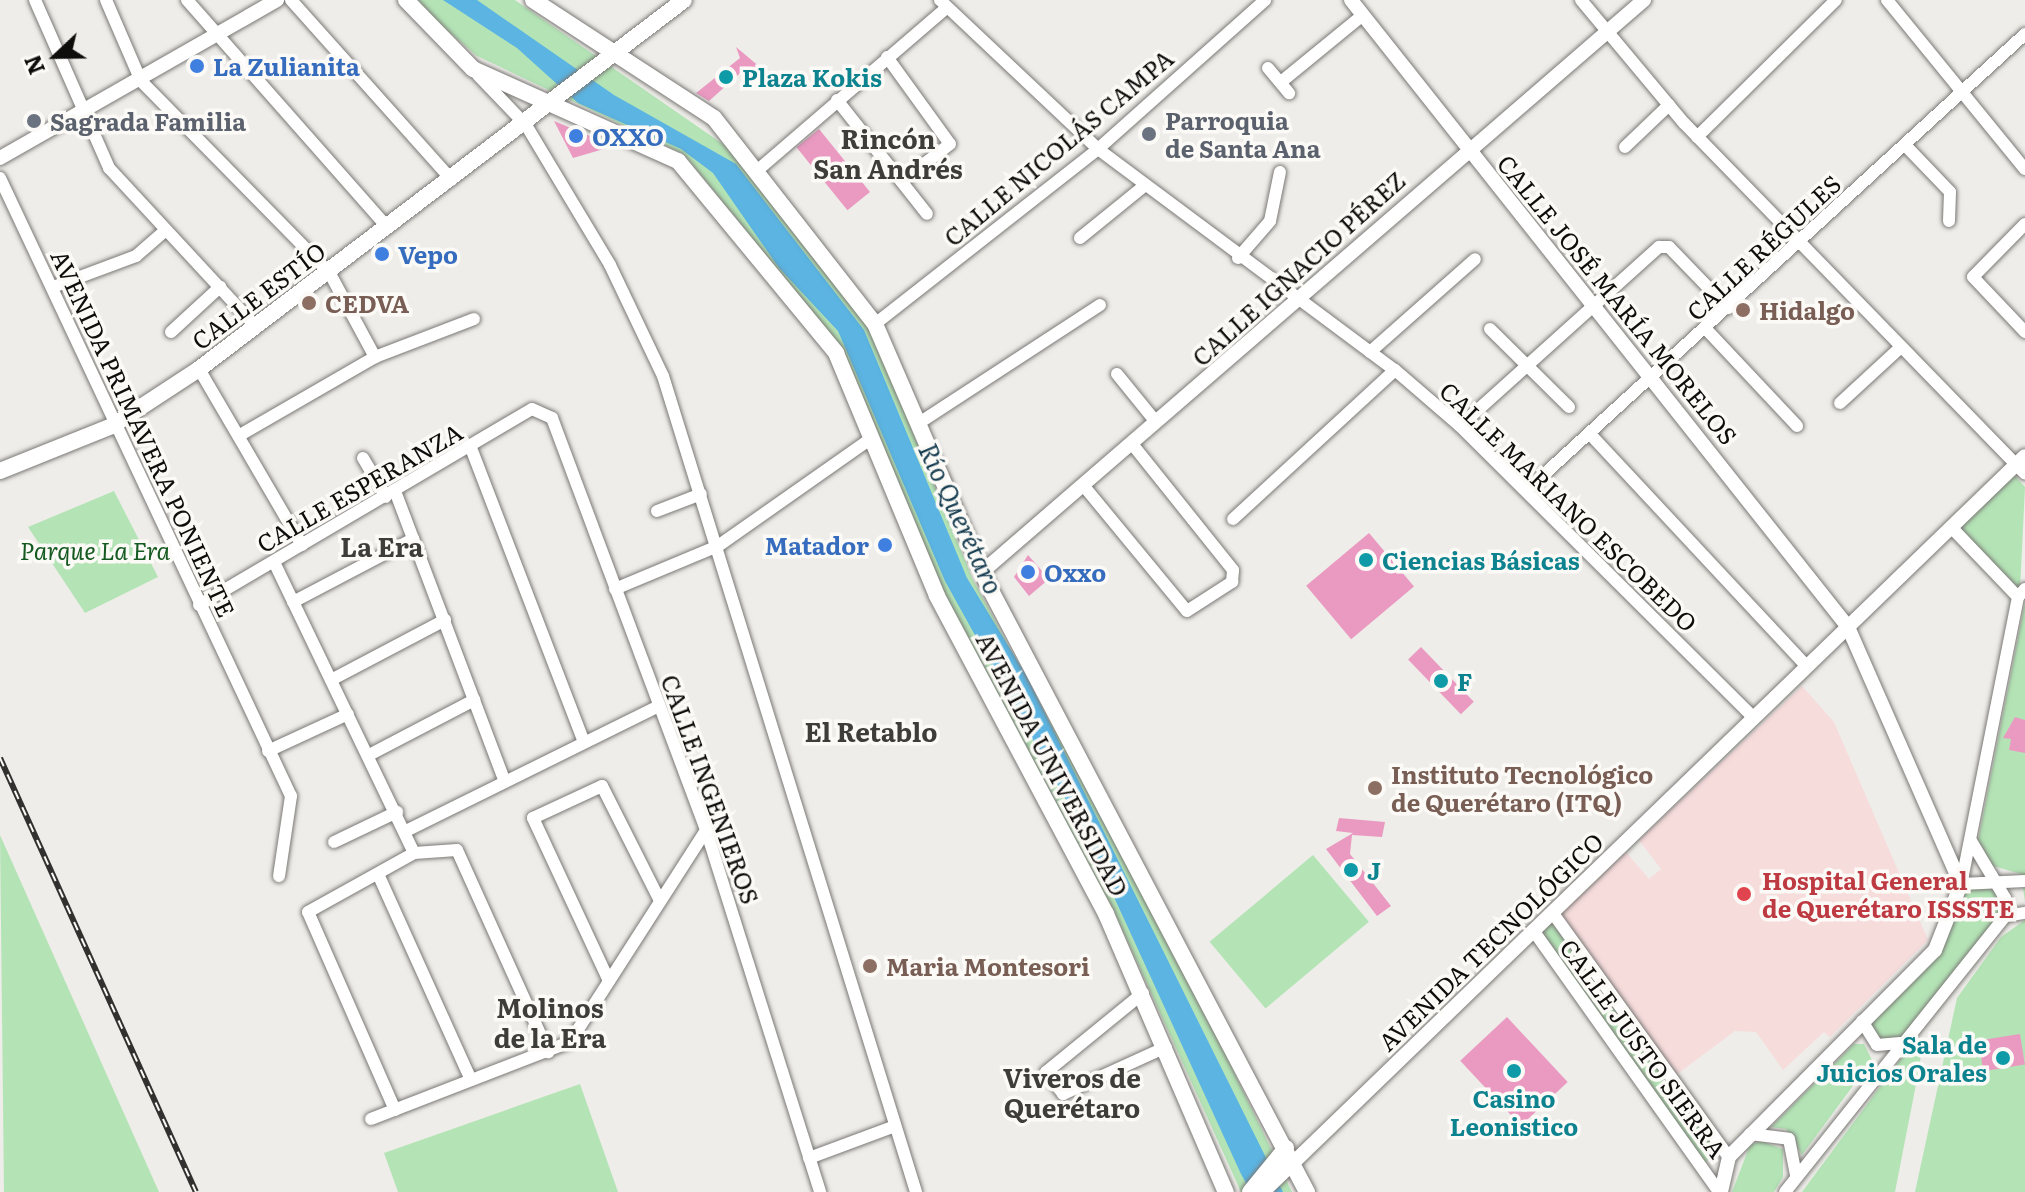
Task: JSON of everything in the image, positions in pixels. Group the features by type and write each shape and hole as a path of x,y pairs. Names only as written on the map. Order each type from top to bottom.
{"main road":[{"name":"AVENIDA UNIVERSIDAD","path":"406,0 473,69 552,99 678,161 702,182 836,353 937,596 1143,993 1226,1192"},
{"name":"AVENIDA UNIVERSIDAD","path":"533,0 714,118 759,169 875,324 982,572 1307,1192"},
{"name":"CALLE ESTÍO","path":"0,471 112,426 199,369 526,125 593,65 684,0"},
{"path":"1250,1192 1278,1170 1289,1155"}],"street":[{"path":"35,0 109,168 256,327"},
{"path":"106,0 141,81 329,272 375,357"},
{"path":"187,0 215,37 387,227"},
{"path":"0,158 141,81 277,0"},
{"path":"291,0 452,180"},
{"name":"CALLE NICOLÁS CAMPA","path":"875,324 1098,149 1265,0"},
{"name":"CALLE JOSÉ MARÍA MORELOS","path":"1351,0 1848,627 1961,884"},
{"path":"1581,0 1697,137 1901,347 2022,465"},
{"name":"CALLE IGNACIO PÉREZ","path":"982,572 1297,301 1468,146 1644,0"},
{"path":"1697,137 1836,0"},
{"path":"1887,0 2024,166"},
{"path":"759,169 943,4"},
{"name":"CALLE MARIANO ESCOBEDO","path":"943,4 1098,149 1238,258 1395,370 1460,426 1528,489 1754,718"},
{"path":"1268,68 1285,87 1363,15"},
{"name":"CALLE RÉGULES","path":"1528,489 1653,378 2025,34"},
{"path":"887,57 950,144 902,181"},
{"path":"473,69 526,125 610,265 663,376 916,1192"},
{"path":"837,100 927,214"},
{"path":"1625,147 1669,105"},
{"path":"1905,145 1950,192 1949,221"},
{"path":"1238,258 1270,221 1280,172"},
{"name":"AVENIDA PRIMAVERA PONIENTE","path":"0,178 53,287 112,426 293,806 279,876"},
{"path":"1080,238 1144,186"},
{"path":"2025,224 1973,277 2025,332"},
{"path":"53,287 140,254 165,231"},
{"path":"1460,426 1665,246 1728,308"},
{"path":"1370,352 1475,259"},
{"path":"171,332 220,287"},
{"path":"919,423 1100,305"},
{"path":"240,435 375,357 474,319"},
{"path":"1490,329 1569,407"},
{"path":"1706,329 1797,426"},
{"path":"1840,403 1901,347"},
{"path":"199,369 302,545"},
{"path":"1233,519 1395,370"},
{"path":"1117,374 1156,422"},
{"name":"CALLE ESPERANZA","path":"199,605 542,410"},
{"name":"CALLE INGENIEROS","path":"542,410 552,418 706,830 820,1192"},
{"path":"1590,434 1807,667"},
{"path":"615,589 718,546 873,437"},
{"path":"1083,485 1181,605 1195,612 1235,577 1132,444"},
{"path":"471,448 583,740"},
{"path":"363,458 390,494 413,539 504,779"},
{"name":"AVENIDA TECNOLÓGICO","path":"1289,1155 1533,930 1952,528 2022,465"},
{"path":"657,511 701,494"},
{"path":"1720,1192 1729,1157 1935,950 1961,884 2021,593 1952,528"},
{"path":"293,602 413,539"},
{"path":"274,562 397,812 414,853"},
{"path":"331,680 445,620"},
{"path":"369,755 474,700"},
{"path":"406,831 504,779 659,706"},
{"path":"268,751 348,714"},
{"path":"609,981 533,818 602,786 659,899"},
{"path":"334,842 397,812"},
{"path":"371,1119 548,1052 576,1036 659,899 706,830"},
{"path":"1971,841 1996,883 2005,916"},
{"path":"395,1110 308,912 414,853 457,850 548,1052"},
{"path":"378,874 471,1080"},
{"path":"1961,884 2025,881"},
{"name":"CALLE JUSTO SIERRA","path":"1552,912 1729,1157"},
{"path":"1785,1192 1900,1043 2005,916 2025,913"},
{"name":"CALLE JUSTO SIERRA","path":"1533,930 1720,1192"},
{"path":"1143,993 1046,1072 1063,1094 1166,1047"},
{"path":"1862,1021 1877,1045 1900,1043"},
{"path":"809,1158 895,1126"},
{"path":"1750,1134 1789,1139 1797,1150 1795,1177"},
{"path":"1263,1192 1278,1170"}],"shaded area":[{"name":"Hospital General de Querétaro ISSSTE","path":"1802,686 1834,722 1928,940 1830,1037 1824,1032 1783,1070 1756,1032 1735,1031 1676,1075 1558,914 1626,852 1649,879 1661,869 1639,840"}],"green space":[{"path":"412,0 515,0 730,149 874,336 973,580 1175,951 1292,1192 1241,1192 1114,911 936,579 841,348 684,154 477,56"},
{"path":"2014,475 2025,487 2020,590 1959,528"},
{"name":"Parque La Era","path":"114,491 158,577 85,613 28,527"},
{"path":"2025,602 2025,902 2021,874 1990,865 1978,841"},
{"path":"0,835 159,1192 4,1192"},
{"path":"1313,855 1369,922 1266,1008 1210,942"},
{"path":"1996,883 2005,916 1900,1043 1888,1047 1865,1029 1920,968 1961,884"},
{"path":"1552,919 1721,1151 1705,1162 1537,930"},
{"path":"2025,920 2025,1192 1915,1192 1957,998 2001,937"},
{"path":"1854,1044 1864,1044 1872,1060 1802,1155 1786,1129 1771,1127"},
{"path":"1911,1045 1921,1050 1920,1064 1895,1192 1802,1192"},
{"path":"580,1084 618,1192 398,1192 384,1153"},
{"path":"1761,1141 1783,1149 1783,1177 1774,1192 1732,1192 1750,1145"}],"water":[{"path":"443,0 477,0 614,95 736,164 864,330 967,578 1026,675 1283,1192 1251,1192 1241,1174 1086,836 945,581 838,331 779,268 713,173 681,149 578,103 517,48"}],"building":[{"name":"Plaza Kokis","path":"736,47 767,73 757,81 747,67 709,101 696,93 740,58"},
{"name":"OXXO","path":"554,121 614,146 573,158"},
{"path":"819,129 870,192 847,210 796,147"},
{"name":"Ciencias Básicas","path":"1369,533 1414,587 1351,639 1306,586"},
{"name":"Oxxo","path":"1028,555 1049,579 1029,596 1014,577"},
{"name":"F","path":"1421,647 1474,702 1461,714 1408,660"},
{"path":"2015,717 2025,720 2025,753 2009,750 2011,739 2003,738"},
{"name":"J","path":"1339,818 1385,822 1382,837 1352,835 1350,854 1391,906 1377,916 1326,849 1353,833 1336,831"},
{"name":"Casino Leonistico","path":"1507,1017 1568,1082 1521,1126 1460,1061"},
{"name":"Sala de Juicios Orales","path":"2020,1034 2025,1065 1983,1071 1979,1041"}],"railway":[{"path":"0,758 196,1192"}],"place":[{"name":"La Zulianita","path":"197,66"},
{"name":"Plaza Kokis","path":"726,77"},
{"name":"Sagrada Familia","path":"34,121"},
{"name":"Parroquia de Santa Ana","path":"1149,134"},
{"name":"OXXO","path":"576,136"},
{"name":"Vepo","path":"382,254"},
{"name":"CEDVA","path":"309,303"},
{"name":"Hidalgo","path":"1743,310"},
{"name":"Matador","path":"885,545"},
{"name":"Ciencias Básicas","path":"1366,560"},
{"name":"Oxxo","path":"1028,572"},
{"name":"F","path":"1441,681"},
{"name":"Instituto Tecnológico de Querétaro (ITQ)","path":"1375,788"},
{"name":"J","path":"1351,870"},
{"name":"Hospital General de Querétaro ISSSTE","path":"1744,894"},
{"name":"Maria Montesori","path":"870,966"},
{"name":"Sala de Juicios Orales","path":"2003,1058"},
{"name":"Casino Leonistico","path":"1514,1071"}],"district":[{"name":"Rincón San Andrés","path":"888,153"},
{"name":"La Era","path":"382,546"},
{"name":"El Retablo","path":"871,731"},
{"name":"Molinos de la Era","path":"550,1022"},
{"name":"Viveros de Querétaro","path":"1072,1092"}],"water label":[{"name":"Río Querétaro","path":"962,518"}]}
